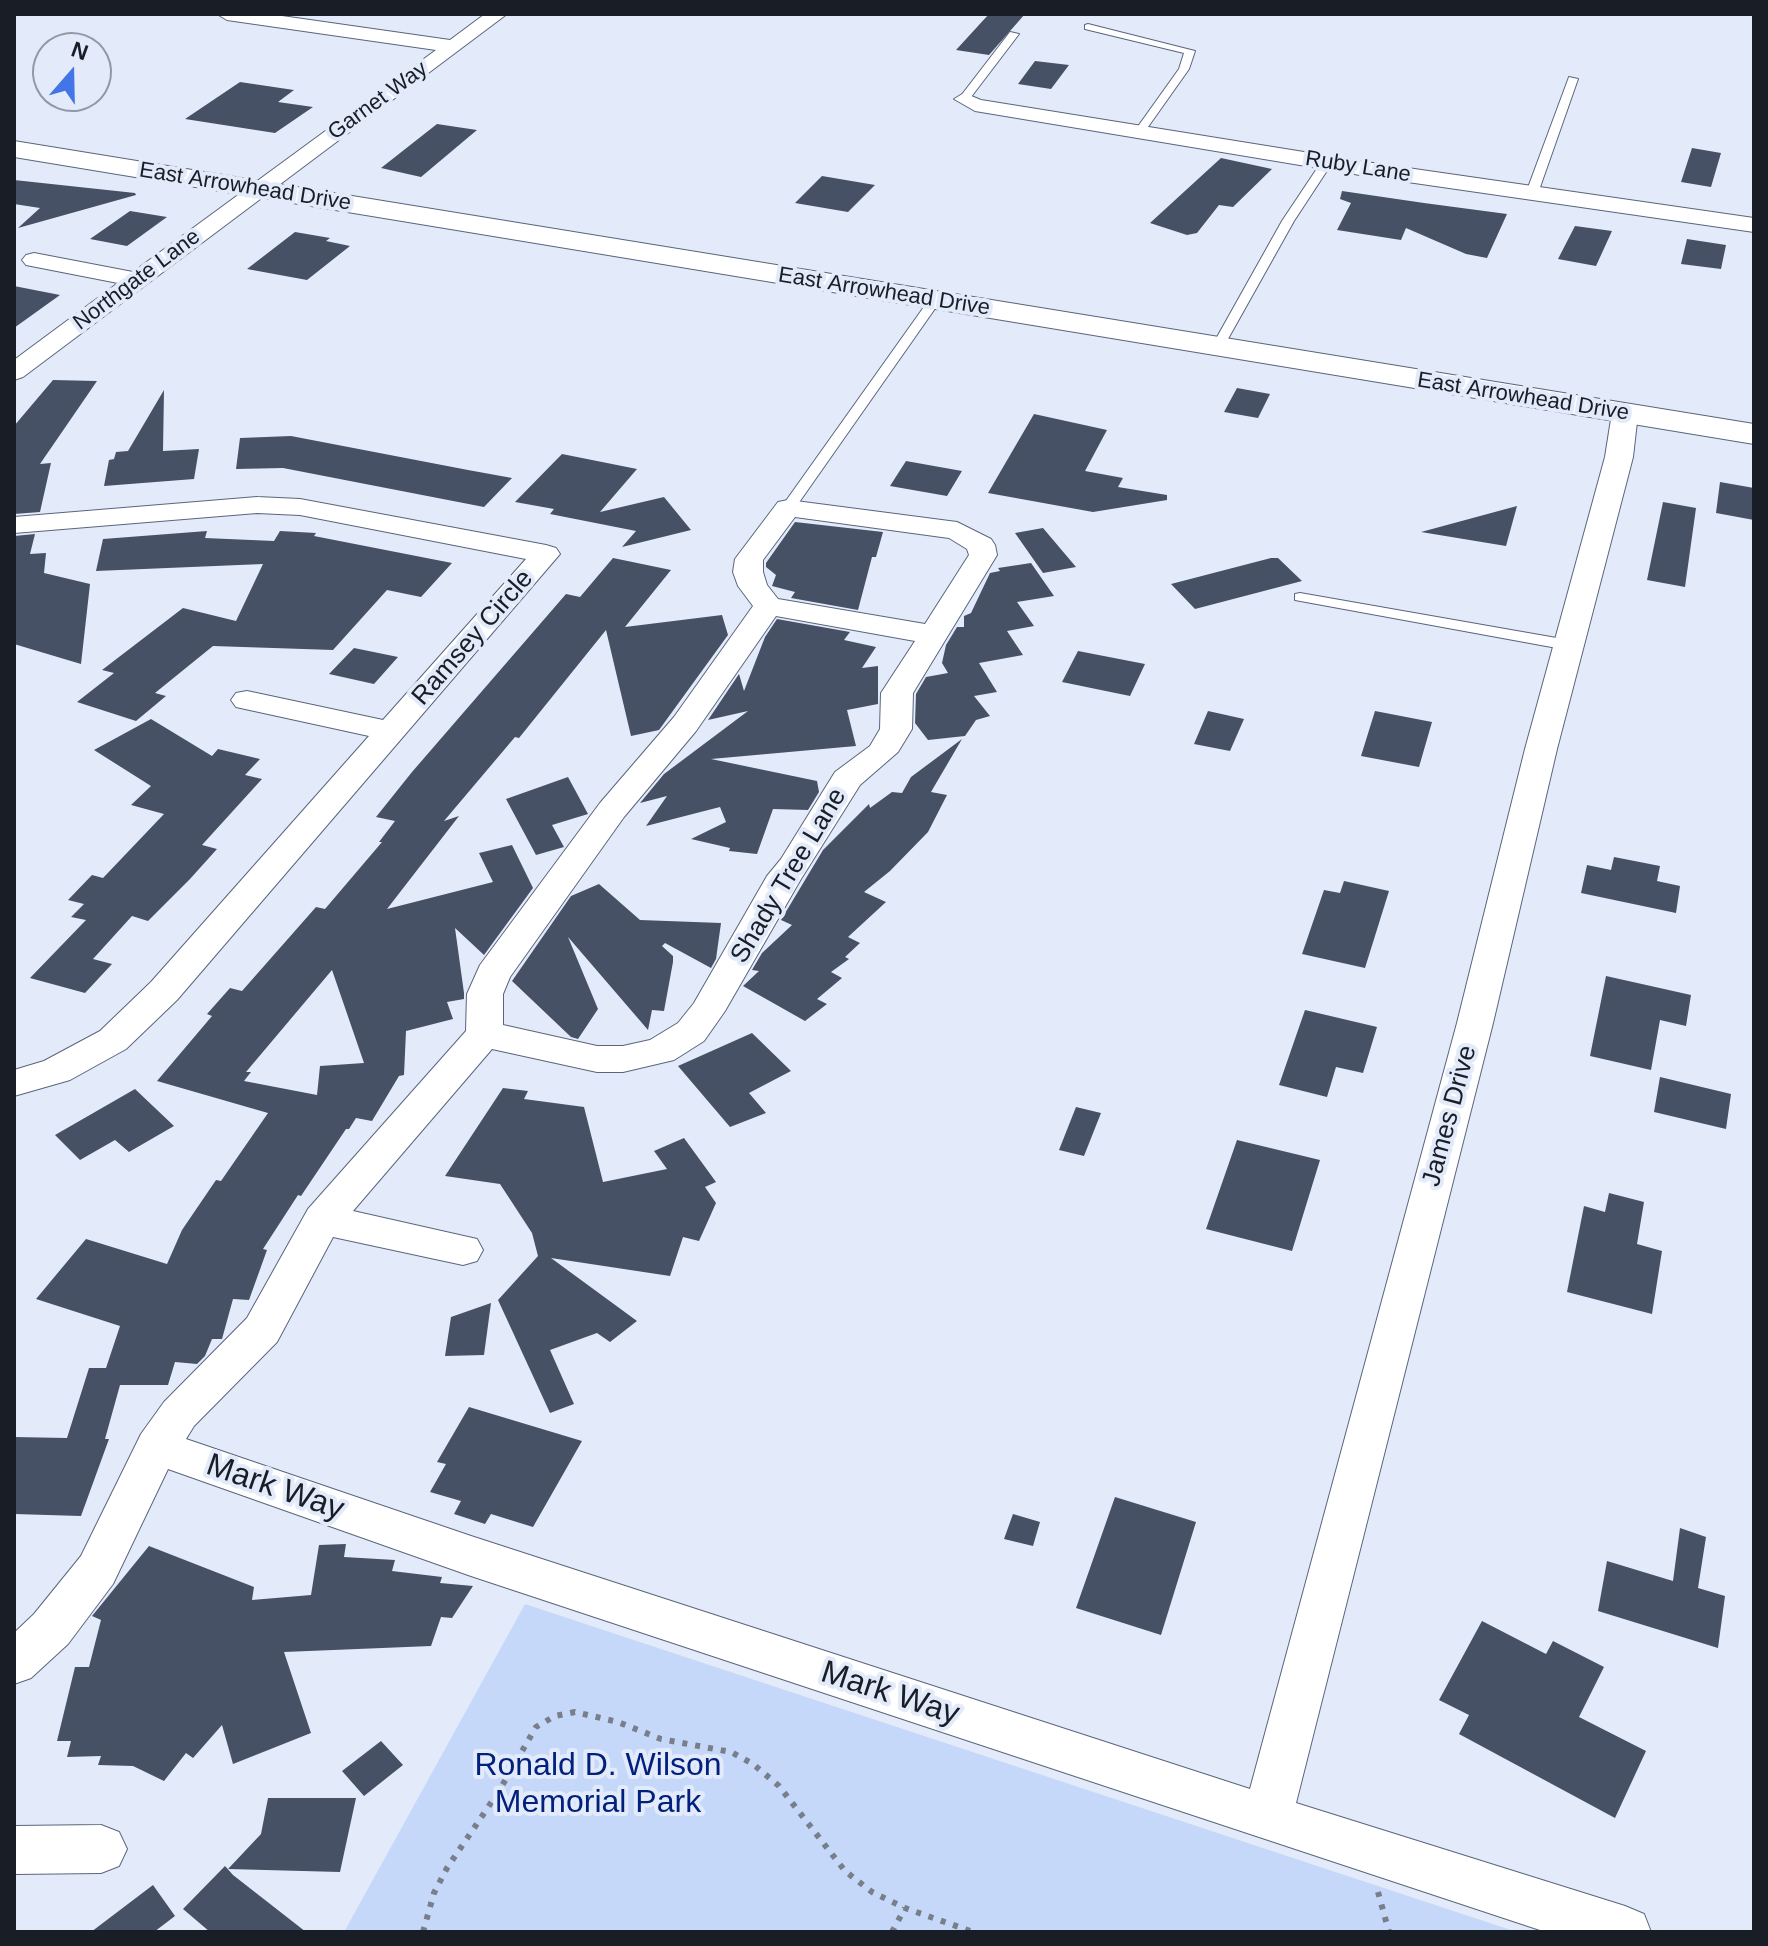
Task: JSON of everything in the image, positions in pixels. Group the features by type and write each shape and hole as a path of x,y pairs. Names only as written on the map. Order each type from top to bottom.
{"street":[{"path":"227,14 453,46"},
{"name":"Garnet Way","path":"260,189 497,14"},
{"name":"Ruby Lane","path":"964,99 975,105 1326,163 1754,225"},
{"name":"East Arrowhead Drive","path":"14,149 1754,434"},
{"name":"Northgate Lane","path":"14,372 260,189"},
{"path":"34,260 137,280"},
{"name":"James Drive","path":"1267,1818 1475,1023 1568,645 1619,457 1625,413"},
{"name":"Ramsey Circle","path":"14,525 257,505 300,507 546,554 164,991 113,1040 57,1071 14,1083"},
{"path":"788,508 749,559 748,572 753,586 768,606 934,635"},
{"name":"Shady Tree Lane","path":"484,1034 597,1059 623,1059 661,1051 691,1032 707,1011 784,876 794,866 847,779 882,752 896,729 897,693 983,555 981,545 957,531 788,508"},
{"path":"14,1663 51,1629 97,1570 157,1447 179,1414 262,1330 322,1220 484,1034 485,994 493,974 612,810 685,724 768,606"},
{"path":"247,700 392,732"},
{"path":"322,1220 463,1250"},
{"name":"Mark Way","path":"157,1447 471,1556 1267,1818 1625,1932"},
{"path":"14,1850 101,1849"}],"lane":[{"path":"1088,27 1190,51 1184,69 1139,132"},
{"path":"964,99 1014,34"},
{"path":"1532,193 1573,79"},
{"path":"1218,346 1288,221 1326,163"},
{"path":"788,508 935,300"},
{"path":"1300,597 1568,645"}],"path":[{"path":"423,1932 434,1893 447,1868 499,1791 536,1727 555,1716 575,1712 618,1722 686,1745 731,1752 753,1764 779,1786 845,1871 872,1892 905,1908 973,1932"},
{"path":"892,1932 905,1908"}],"green space":[{"name":"Ronald D. Wilson Memorial Park","path":"525,1604 1517,1932 344,1932"}],"building":[{"path":"989,14 1025,14 989,55 956,50"},
{"path":"1035,61 1069,65 1051,89 1018,84"},
{"path":"240,82 294,90 278,102 313,107 275,133 185,119"},
{"path":"437,124 477,130 421,177 381,168"},
{"path":"1692,148 1721,153 1711,187 1681,182"},
{"path":"1221,158 1272,169 1233,207 1219,205 1197,233 1187,235 1150,223"},
{"path":"822,176 875,185 848,212 795,203"},
{"path":"14,180 136,195 18,228 40,208 14,204"},
{"path":"1342,191 1507,214 1487,258 1466,254 1406,228 1401,240 1337,230 1351,203 1340,199"},
{"path":"130,211 167,217 127,246 90,239"},
{"path":"1575,226 1612,231 1596,266 1558,259"},
{"path":"295,232 330,238 326,241 350,246 307,280 247,269"},
{"path":"1687,239 1726,245 1721,269 1681,264"},
{"path":"14,286 60,295 14,328"},
{"path":"53,380 97,381 40,464 51,463 40,512 14,514 14,426"},
{"path":"1237,388 1270,394 1258,418 1224,412"},
{"path":"164,390 163,451 199,449 194,479 104,486 109,460 114,459 116,452 128,451"},
{"path":"1034,414 1107,430 1085,471 1123,478 1118,487 1167,495 1167,500 1093,512 988,493"},
{"path":"291,436 512,478 484,507 283,468 236,469 240,438"},
{"path":"562,454 637,469 600,512 664,497 691,530 622,547 636,531 550,514 554,509 515,502"},
{"path":"906,461 962,471 947,496 890,486"},
{"path":"1720,482 1754,488 1754,520 1716,513"},
{"path":"1663,502 1696,508 1685,587 1647,580"},
{"path":"1517,506 1506,546 1421,532"},
{"path":"795,522 883,532 876,557 872,557 858,610 791,598 795,592 772,586 776,575 766,567 766,563"},
{"path":"1043,528 1076,567 1043,573 1015,533"},
{"path":"207,531 205,538 274,541 280,531 316,533 314,536 452,563 421,597 387,590 333,650 213,646 155,693 166,696 136,721 77,702 114,673 102,670 183,608 236,621 263,564 96,571 103,539"},
{"path":"35,534 30,554 46,553 44,573 90,584 81,664 14,644 14,536"},
{"path":"613,558 671,570 625,627 722,615 728,635 659,730 631,736 606,630 519,738 515,737 444,821 459,816 387,909 493,882 479,853 512,845 533,888 484,955 455,928 464,999 447,1002 453,1019 406,1031 404,1075 399,1076 372,1121 356,1118 346,1129 301,1196 298,1195 263,1249 267,1250 249,1300 233,1299 222,1339 212,1339 205,1356 197,1364 175,1362 168,1385 120,1385 105,1439 109,1439 81,1516 14,1514 14,1437 67,1438 89,1368 106,1368 120,1326 36,1299 86,1239 167,1264 182,1230 216,1180 221,1181 268,1113 157,1081 212,1016 207,1014 230,988 242,991 316,907 325,909 382,842 379,842 395,821 376,817 412,772 566,594 580,597","holes":["332,970 364,1063 320,1066 317,1095 244,1081 251,1072 246,1072"]},
{"path":"1278,558 1302,581 1195,609 1171,584"},
{"path":"1031,563 1054,596 1017,602 1034,626 1007,631 1023,655 979,663 997,692 974,696 990,716 976,720 965,736 928,740 915,723 916,694 926,677 948,673 942,663 946,645 957,627 964,627 964,616 971,613 990,573 1000,571 998,568"},
{"path":"777,619 850,632 844,640 876,647 862,668 878,666 878,704 847,710 856,746 711,759 817,781 819,792 808,810 773,809 757,854 729,851 730,848 691,839 726,822 720,807 646,826 667,796 640,803 664,774 748,711 708,720 739,674 744,691 765,637"},
{"path":"354,648 398,657 374,684 329,674"},
{"path":"1078,651 1145,664 1130,696 1062,682"},
{"path":"1208,711 1244,719 1230,751 1194,744"},
{"path":"1375,711 1432,722 1419,767 1361,756"},
{"path":"151,719 212,756 218,749 260,759 245,775 262,779 202,845 217,849 190,879 148,921 132,916 93,959 112,964 85,993 30,978 86,920 71,917 84,904 68,900 92,875 103,878 164,814 131,805 151,786 94,750"},
{"path":"962,739 931,792 947,795 928,832 890,871 864,892 886,902 848,937 860,943 845,957 849,959 831,972 842,978 817,999 827,1004 805,1021 743,986 759,971 752,970 762,953 792,925 781,920 823,850 869,804 870,808 892,792 902,793 911,777"},
{"path":"568,777 588,814 552,825 564,847 536,855 506,799"},
{"path":"1614,857 1660,866 1657,881 1680,886 1676,913 1581,893 1587,865 1611,870"},
{"path":"1344,881 1389,891 1365,968 1302,954 1324,890 1340,893"},
{"path":"599,884 640,920 721,923 716,959 711,968 665,943 662,946 673,956 673,962 664,1011 652,1010 648,1030 568,937 598,1009 578,1039 571,1037 512,981 571,896"},
{"path":"1606,976 1691,995 1686,1026 1660,1020 1651,1070 1590,1056"},
{"path":"1305,1010 1377,1027 1363,1073 1336,1067 1327,1097 1279,1085"},
{"path":"752,1033 791,1071 749,1093 766,1113 730,1127 678,1066"},
{"path":"1660,1077 1731,1094 1726,1129 1654,1112"},
{"path":"503,1088 528,1091 524,1099 584,1107 603,1182 667,1169 654,1151 684,1138 716,1182 705,1187 716,1203 699,1241 683,1237 670,1276 551,1258 637,1321 610,1342 597,1333 550,1350 574,1404 550,1413 498,1300 538,1256 532,1233 500,1184 445,1176"},
{"path":"135,1089 174,1126 129,1152 115,1140 80,1160 55,1135"},
{"path":"1076,1107 1101,1113 1084,1156 1059,1150"},
{"path":"1237,1140 1320,1160 1292,1251 1206,1229"},
{"path":"1609,1193 1644,1202 1637,1244 1662,1251 1652,1314 1567,1292 1584,1206 1605,1212"},
{"path":"491,1303 484,1355 445,1356 451,1317"},
{"path":"469,1407 582,1441 533,1527 491,1514 485,1524 454,1514 461,1501 430,1492 446,1464 437,1462"},
{"path":"1115,1497 1196,1522 1161,1635 1076,1608"},
{"path":"1013,1514 1040,1522 1033,1546 1004,1539"},
{"path":"1680,1528 1706,1537 1698,1588 1725,1596 1718,1648 1598,1611 1607,1561 1673,1581"},
{"path":"346,1544 344,1557 395,1560 392,1571 442,1577 440,1583 473,1586 452,1618 441,1617 431,1646 284,1652 311,1733 233,1764 222,1725 193,1758 186,1753 164,1781 133,1766 98,1765 101,1756 67,1757 71,1741 57,1741 75,1667 89,1667 101,1620 92,1616 149,1546 254,1587 252,1600 311,1595 319,1545"},
{"path":"1482,1621 1546,1654 1553,1641 1604,1667 1579,1717 1646,1751 1615,1818 1459,1734 1469,1715 1439,1700"},
{"path":"381,1741 403,1765 364,1796 342,1771"},
{"path":"268,1798 356,1798 340,1872 228,1869 261,1834"},
{"path":"225,1866 306,1932 210,1932 183,1909"},
{"path":"153,1885 175,1916 154,1932 91,1932"}]}
